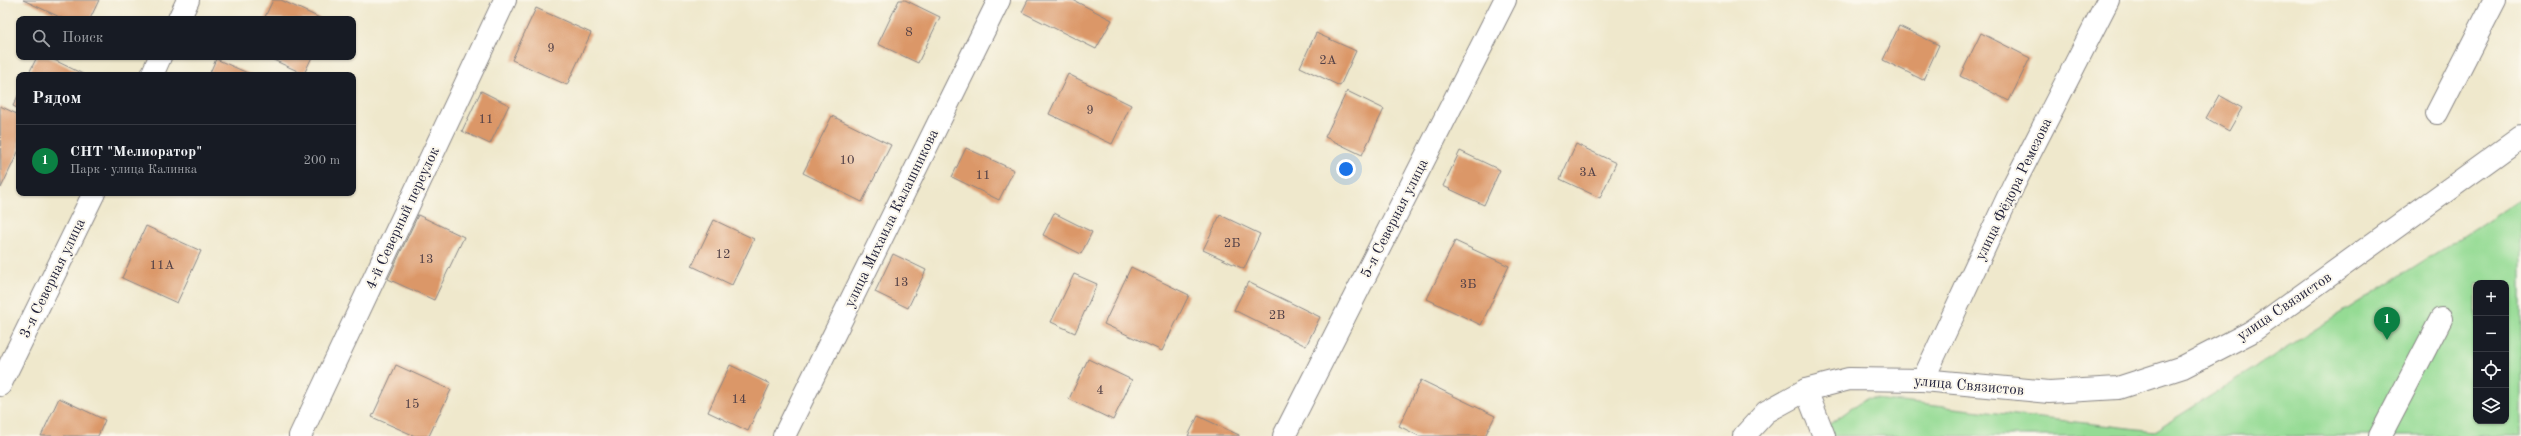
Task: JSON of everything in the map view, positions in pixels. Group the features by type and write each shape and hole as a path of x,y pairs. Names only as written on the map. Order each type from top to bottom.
{"street":[{"path":"180,16 188,0"},
{"name":"4-й Северный переулок","path":"300,436 505,0"},
{"name":"улица Михаила Калашникова","path":"784,436 999,0"},
{"name":"5-я Северная улица","path":"1284,436 1505,0"},
{"name":"улица Фёдора Ремезова","path":"1923,380 2014,184 2108,0"},
{"path":"2437,113 2495,0"},
{"path":"153,72 159,60"},
{"name":"улица Связистов","path":"1744,436 1766,412 1806,390 1849,378 1923,380 2049,392 2118,388 2184,367 2251,332 2521,137"},
{"name":"3-я Северная улица","path":"0,385 93,196"},
{"path":"2380,436 2441,319"},
{"path":"1806,390 1824,436"}],"green space":[{"path":"2521,199 2521,436 1813,436 1866,398 2155,431"}],"building":[{"path":"23,0 99,0 91,16 58,16"},
{"path":"273,0 281,0 316,16 265,16"},
{"path":"899,0 905,0 940,17 918,63 878,44"},
{"path":"1028,0 1073,0 1112,20 1096,49 1022,12"},
{"path":"536,8 591,33 567,85 512,60"},
{"path":"1899,26 1939,45 1923,80 1883,60"},
{"path":"1316,33 1356,51 1340,86 1300,67"},
{"path":"1981,33 2030,58 2009,101 1960,76"},
{"path":"36,60 54,60 79,72 30,72"},
{"path":"216,60 218,60 245,72 210,72"},
{"path":"274,60 311,60 305,72 300,72"},
{"path":"1068,74 1131,105 1112,144 1049,114"},
{"path":"481,91 509,105 490,144 462,131"},
{"path":"1347,91 1384,109 1362,155 1325,137"},
{"path":"2219,95 2242,108 2229,131 2206,118"},
{"path":"16,100 16,108 13,106"},
{"path":"0,106 16,114 16,156 1,188"},
{"path":"832,116 891,145 862,202 803,173"},
{"path":"1576,144 1616,163 1600,198 1560,179"},
{"path":"966,148 1014,170 999,200 952,177"},
{"path":"1460,151 1500,170 1484,205 1443,186"},
{"path":"1054,213 1092,232 1081,254 1043,235"},
{"path":"418,215 464,237 434,300 388,279"},
{"path":"1220,215 1260,234 1244,269 1203,250"},
{"path":"714,220 754,239 732,285 692,266"},
{"path":"146,226 201,251 177,303 122,278"},
{"path":"1455,241 1509,266 1481,325 1427,299"},
{"path":"893,254 926,270 908,308 875,292"},
{"path":"1131,267 1189,295 1162,351 1104,324"},
{"path":"1074,274 1097,284 1075,333 1051,322"},
{"path":"1248,282 1320,317 1306,346 1234,310"},
{"path":"1088,359 1132,380 1113,420 1069,399"},
{"path":"396,365 451,390 429,436 415,436 372,417"},
{"path":"730,365 770,384 748,431 708,412"},
{"path":"1421,380 1495,416 1485,436 1419,436 1399,426"},
{"path":"59,398 105,420 98,436 41,436"},
{"path":"1198,416 1239,435 1239,436 1188,436"}],"place":[{"name":"СНТ \"Мелиоратор\"","path":"2387,340"}]}
